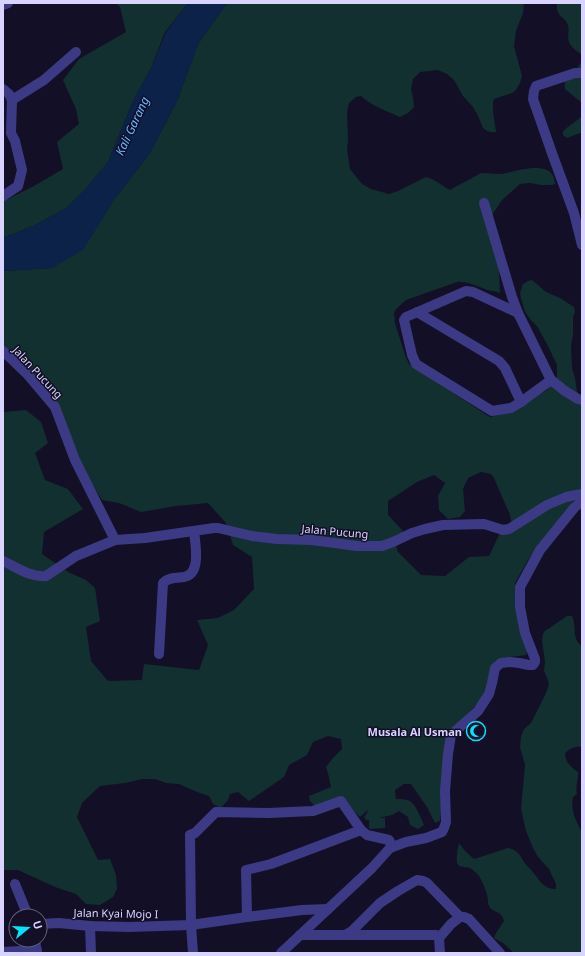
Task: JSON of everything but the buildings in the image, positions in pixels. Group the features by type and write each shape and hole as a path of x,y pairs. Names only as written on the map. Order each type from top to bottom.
{"street":[{"path":"3,5 8,3"},
{"path":"12,100 44,80 76,52"},
{"path":"582,73 575,73 536,86 533,99 574,213 582,245"},
{"path":"3,89 9,94 12,100 7,135 15,141 22,170 18,186 3,196"},
{"path":"484,203 518,314 551,380 565,392 582,400"},
{"path":"518,314 473,292 466,291 406,317 404,320 412,355 416,364 492,411 510,408 521,402 551,380"},
{"path":"417,312 499,362 505,368 521,402"},
{"name":"Jalan Pucung","path":"3,351 28,375 55,407 74,460 116,540"},
{"name":"Jalan Pucung","path":"3,562 30,574 46,576 76,556 116,540 145,538 218,528 252,536 277,539 312,540 357,546 382,546 412,533 443,525 484,524 503,530 509,529 547,505 582,494"},
{"path":"281,953 372,868 390,848 442,832 446,822 446,784 451,735 478,711 489,694 495,668 501,663 510,662 529,666 533,665 535,662 525,633 520,607 520,587 540,550 574,508 582,501"},
{"path":"159,654 163,583 171,578 187,576 190,574 197,558 194,531"},
{"path":"193,953 191,925 190,835 196,833 216,812 268,813 313,810 340,801 361,830 367,835 389,840 391,844 390,848"},
{"path":"247,917 246,870 272,864 361,830"},
{"path":"346,935 380,903 417,880 427,883 460,917"},
{"path":"15,884 25,908"},
{"name":"Jalan Kyai Mojo I","path":"48,924 129,927 191,925 302,910 328,909"},
{"path":"440,953 439,938 451,924 460,917 464,917 469,918 500,953"},
{"path":"90,926 91,953"},
{"path":"300,935 436,935 439,938"},
{"path":"3,952 36,948"}],"green space":[{"path":"116,3 188,3 165,32 151,68 133,101 108,162 83,192 65,209 35,225 3,238 3,198 8,199 63,169 57,142 79,124 76,109 63,80 79,59 126,32 120,7"},
{"path":"227,3 524,3 523,13 516,31 514,46 522,76 516,90 512,93 494,99 493,110 496,132 487,131 483,128 473,107 463,96 454,80 447,74 438,70 420,72 413,79 411,89 414,107 408,113 400,117 374,105 361,96 356,97 349,103 347,112 347,149 350,169 362,184 371,189 389,194 426,177 436,181 450,190 481,173 501,174 524,169 541,168 548,171 553,176 555,184 551,185 530,183 520,184 502,200 488,221 499,269 500,293 468,283 457,282 406,300 396,309 394,313 395,323 409,364 490,417 505,413 522,405 547,390 557,376 557,365 548,346 537,326 525,312 520,293 523,284 532,280 546,292 560,298 574,307 575,312 573,317 573,335 571,345 572,368 577,392 582,399 582,490 574,493 572,505 547,534 528,560 515,583 516,605 529,649 526,655 510,657 497,672 491,687 448,734 440,821 435,823 427,807 411,784 404,784 395,790 396,799 408,800 414,805 424,825 418,829 410,825 408,817 399,811 392,815 379,818 385,818 385,828 369,829 369,820 366,820 364,817 368,810 360,817 340,797 316,807 310,801 309,796 331,787 326,767 342,749 341,739 328,736 313,742 307,755 289,765 284,777 249,801 238,792 230,794 228,800 221,808 213,804 209,796 179,784 166,783 155,779 142,779 100,786 82,803 77,817 98,860 110,859 116,875 117,889 113,897 100,905 86,904 76,894 55,887 18,870 3,870 3,412 26,410 41,422 48,443 35,453 45,480 68,489 83,509 44,532 42,554 68,572 86,580 95,588 100,621 86,627 91,661 108,681 142,680 144,664 199,670 208,645 197,620 218,618 234,610 254,589 252,557 233,545 226,523 208,503 176,506 141,512 119,503 102,500 77,459 59,406 3,347 3,271 52,268 116,197 150,153 177,101 198,44","holes":["481,472 491,474 510,515 513,531 500,533 489,556 469,557 445,576 421,575 398,552 396,546 403,531 388,515 388,501 417,482 434,475 445,483 438,496 439,510 448,519 460,517 465,511 463,489 468,478"]},
{"path":"557,3 582,3 582,55 572,47 569,42 568,25 559,14"},
{"path":"582,61 582,103 565,89 564,73 577,68"},
{"path":"582,116 582,134 580,133 567,138 563,135 563,131"},
{"path":"567,616 572,616 576,640 582,646 582,747 572,748 565,754 566,760 578,772 576,788 577,794 573,797 572,806 576,820 582,832 582,953 514,953 503,943 494,938 504,921 503,917 489,906 486,891 478,875 470,868 459,866 457,852 459,843 474,859 508,848 512,849 518,853 525,864 545,886 556,889 556,884 549,869 538,857 526,831 521,809 525,765 520,747 524,729 531,723 549,684 544,671 545,662 542,640 543,634"}],"water":[{"name":"Kali Garang","path":"188,3 227,3 198,44 177,101 150,153 116,197 83,250 52,268 3,271 3,238 35,225 65,209 83,192 108,162 133,101 151,68 166,32"}],"place":[{"name":"Musala Al Usman","path":"476,731"}]}
